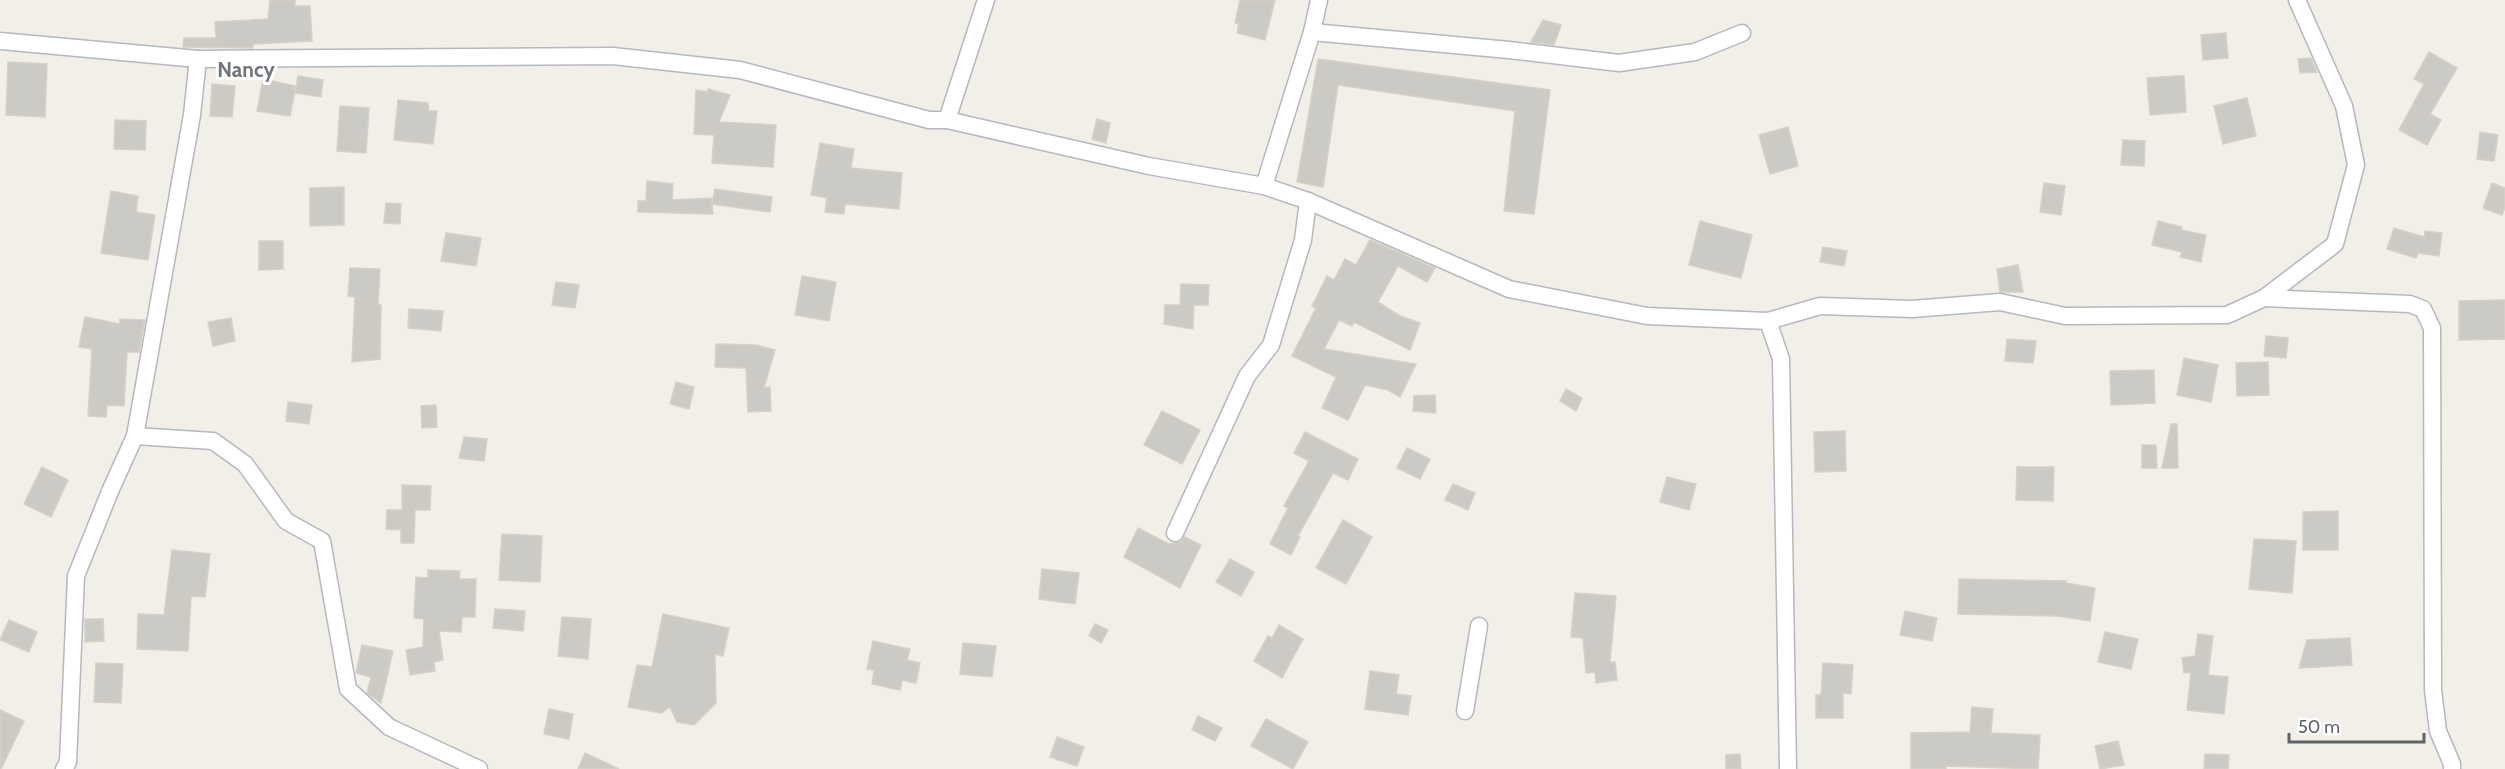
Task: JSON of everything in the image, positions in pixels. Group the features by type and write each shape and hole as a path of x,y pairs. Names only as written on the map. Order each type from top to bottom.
{"street":[{"path":"947,120 986,0"},
{"path":"1264,186 1312,32 1319,0"},
{"path":"0,41 198,59 613,56 740,70 928,120 947,120 1149,166 1264,186 1308,201 1509,289 1647,316 1768,321 1820,306 1912,309 2000,302 2065,316 2227,315 2264,298 2335,244 2356,165 2344,106 2296,0"},
{"path":"1312,32 1509,50 1619,63 1695,52 1742,33"},
{"path":"64,769 68,762 76,576 135,436 192,115 198,59"},
{"path":"1175,532 1247,376 1271,345 1303,240 1308,201"},
{"path":"2264,298 2410,304 2423,309 2432,328 2433,690 2438,731 2452,769"},
{"path":"1768,321 1781,360 1788,769"},
{"path":"135,436 213,441 245,464 286,522 322,541 348,689 389,727 479,769"},
{"path":"1465,711 1479,626"}],"building":[{"path":"270,0 295,0 295,6 310,6 312,41 253,44 253,48 183,47 184,38 216,38 215,22 268,19"},
{"path":"1240,0 1275,0 1265,40 1237,33 1239,24 1235,23"},
{"path":"1543,20 1561,25 1554,45 1531,42"},
{"path":"2226,33 2228,58 2203,60 2201,35"},
{"path":"2429,52 2457,68 2430,114 2441,120 2427,145 2399,130 2424,84 2414,79"},
{"path":"2311,58 2317,72 2300,73 2298,59"},
{"path":"1318,59 1550,90 1534,214 1504,211 1515,111 1338,85 1323,187 1297,182"},
{"path":"8,62 47,64 45,117 6,115"},
{"path":"298,76 323,80 321,97 295,93"},
{"path":"2184,76 2186,112 2150,115 2147,78"},
{"path":"263,79 296,86 290,116 257,111"},
{"path":"212,84 235,86 232,117 210,116"},
{"path":"708,89 730,95 719,122 776,125 773,167 712,163 714,135 694,134 696,90 708,92"},
{"path":"2247,98 2256,136 2223,144 2214,106"},
{"path":"398,100 428,103 429,111 437,111 433,144 394,140"},
{"path":"340,106 369,108 366,153 337,151"},
{"path":"1097,119 1110,123 1106,143 1092,139"},
{"path":"115,120 146,121 145,150 114,149"},
{"path":"1788,127 1798,166 1770,174 1759,135"},
{"path":"2480,132 2498,135 2494,161 2477,159"},
{"path":"2123,140 2145,141 2144,166 2121,165"},
{"path":"820,143 854,149 851,168 902,173 899,209 845,204 844,214 825,212 827,198 811,195"},
{"path":"647,181 673,184 672,200 712,198 713,214 638,212 638,201 646,201"},
{"path":"2044,183 2065,186 2061,215 2040,212"},
{"path":"2492,183 2505,188 2505,207 2502,215 2483,208"},
{"path":"344,187 344,225 310,226 310,188"},
{"path":"715,189 772,197 770,212 712,204"},
{"path":"111,191 138,196 136,212 155,215 148,260 101,253"},
{"path":"386,203 401,204 400,224 384,223"},
{"path":"1700,221 1752,235 1741,278 1689,265"},
{"path":"2158,221 2182,227 2181,230 2206,235 2201,262 2180,257 2182,252 2152,245"},
{"path":"2394,228 2424,237 2425,231 2442,233 2439,256 2418,253 2416,258 2387,249"},
{"path":"446,233 481,238 476,266 441,261"},
{"path":"1370,240 1435,268 1427,282 1398,266 1378,302 1400,316 1420,323 1410,350 1354,322 1352,326 1339,320 1324,349 1416,364 1400,397 1388,390 1365,385 1348,420 1322,408 1336,377 1292,356 1316,308 1312,306 1327,276 1334,280 1345,259 1356,265"},
{"path":"259,241 283,241 283,269 259,270"},
{"path":"1823,247 1847,251 1844,266 1820,262"},
{"path":"2018,265 2023,292 2000,292 1997,269"},
{"path":"350,268 380,269 378,305 381,305 380,359 352,362 355,297 348,296"},
{"path":"802,276 836,282 829,321 795,315"},
{"path":"556,282 579,285 575,308 552,305"},
{"path":"1181,284 1209,285 1208,305 1194,305 1193,329 1164,324 1165,305 1180,305"},
{"path":"2505,300 2505,339 2459,340 2459,301"},
{"path":"409,309 443,311 441,331 408,328"},
{"path":"85,317 120,324 120,319 145,320 139,352 127,352 124,406 107,405 106,417 88,416 92,349 79,347"},
{"path":"231,318 235,341 213,346 208,322"},
{"path":"2266,336 2288,338 2286,358 2264,356"},
{"path":"2007,339 2036,341 2033,363 2005,361"},
{"path":"716,344 756,345 775,350 764,388 770,387 771,411 748,412 746,368 715,367"},
{"path":"2184,358 2218,365 2211,402 2177,395"},
{"path":"2268,362 2269,395 2237,396 2236,363"},
{"path":"2154,370 2155,403 2111,405 2110,371"},
{"path":"676,382 694,387 689,409 670,404"},
{"path":"1566,389 1582,398 1576,411 1560,401"},
{"path":"1435,395 1436,413 1413,411 1414,396"},
{"path":"288,402 312,405 309,424 286,421"},
{"path":"436,405 437,427 422,428 421,406"},
{"path":"1162,411 1200,430 1182,464 1144,445"},
{"path":"2171,424 2177,424 2178,468 2162,468"},
{"path":"1845,431 1846,471 1815,472 1814,432"},
{"path":"1305,432 1358,459 1348,480 1333,473 1298,536 1300,537 1291,555 1270,544 1288,508 1284,506 1309,461 1294,453"},
{"path":"464,437 487,439 484,461 459,458"},
{"path":"2142,445 2156,445 2157,468 2142,468"},
{"path":"1407,448 1430,459 1420,479 1397,468"},
{"path":"42,467 68,480 51,517 24,504"},
{"path":"2017,467 2054,467 2053,501 2016,500"},
{"path":"1667,477 1696,484 1689,510 1660,502"},
{"path":"1453,484 1475,493 1468,510 1445,500"},
{"path":"402,485 431,486 430,510 415,510 414,543 401,543 401,530 386,529 387,510 402,510"},
{"path":"2338,511 2338,550 2303,550 2303,512"},
{"path":"1343,520 1372,537 1346,584 1316,568"},
{"path":"1138,528 1169,544 1181,542 1185,537 1201,545 1180,588 1124,557"},
{"path":"502,534 542,536 540,582 499,580"},
{"path":"2254,539 2296,541 2292,593 2249,589"},
{"path":"172,550 210,554 205,597 191,596 188,651 137,649 138,614 164,615"},
{"path":"1230,559 1254,572 1241,596 1216,582"},
{"path":"1042,569 1079,573 1075,604 1039,599"},
{"path":"428,570 460,571 459,579 476,579 475,617 462,617 461,632 439,631 443,660 434,662 435,671 410,675 406,650 423,647 424,619 414,618 416,577 428,578"},
{"path":"1959,579 2066,581 2066,583 2095,588 2090,621 2058,616 1958,614"},
{"path":"1575,593 1616,596 1610,662 1615,662 1617,680 1596,683 1595,672 1586,673 1583,638 1571,637"},
{"path":"495,609 525,611 523,631 493,628"},
{"path":"1905,611 1937,618 1932,641 1900,635"},
{"path":"663,614 729,628 723,656 715,654 716,703 694,725 677,722 670,707 661,713 628,707 637,665 652,667"},
{"path":"562,617 591,619 588,659 558,656"},
{"path":"85,619 103,619 104,641 85,642"},
{"path":"9,620 37,632 29,652 0,640"},
{"path":"1095,624 1108,630 1101,643 1089,636"},
{"path":"1279,625 1303,639 1282,678 1254,661 1268,636 1272,638"},
{"path":"2105,632 2138,639 2131,669 2098,662"},
{"path":"2198,634 2213,636 2208,675 2228,677 2224,714 2187,710 2191,672 2184,673 2182,658 2195,656"},
{"path":"2350,638 2352,665 2299,668 2307,640"},
{"path":"873,641 910,649 907,660 920,663 916,683 902,680 900,690 872,684 874,670 867,669"},
{"path":"963,643 996,646 992,677 960,674"},
{"path":"362,645 393,651 381,703 367,693 371,677 356,673"},
{"path":"96,663 123,664 121,703 94,702"},
{"path":"1823,663 1853,665 1851,694 1843,693 1843,718 1816,718 1816,695 1821,695"},
{"path":"1370,671 1399,675 1396,694 1411,696 1408,715 1365,709"},
{"path":"1972,707 1993,709 1991,733 2040,735 2038,769 1946,766 1946,769 1911,769 1911,733 1970,732"},
{"path":"549,709 573,714 569,739 544,734"},
{"path":"0,710 24,721 1,769 0,769"},
{"path":"1198,716 1222,728 1215,741 1192,730"},
{"path":"1266,719 1308,742 1293,769 1251,746"},
{"path":"1057,737 1084,747 1077,766 1050,757"},
{"path":"2118,741 2124,765 2100,769 2095,746"},
{"path":"585,753 619,769 578,769"},
{"path":"1740,754 1741,769 1726,769 1726,755"},
{"path":"2205,754 2229,755 2228,769 2204,769"}],"district":[{"name":"Nancy","path":"246,70"}]}
